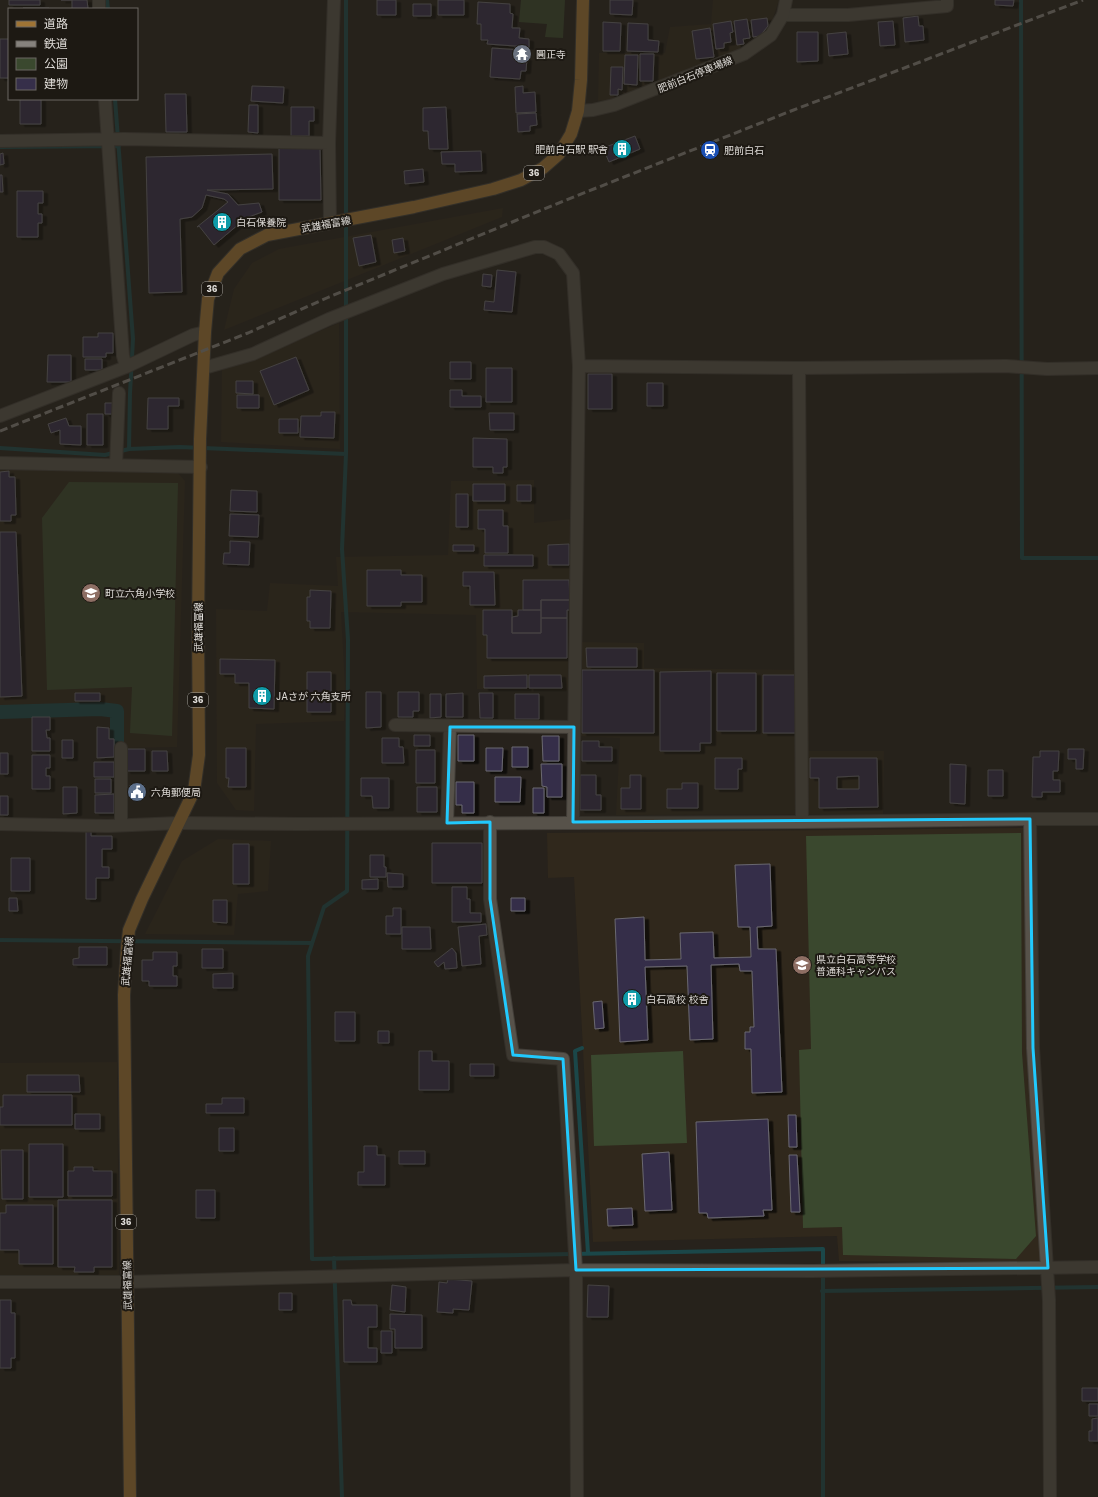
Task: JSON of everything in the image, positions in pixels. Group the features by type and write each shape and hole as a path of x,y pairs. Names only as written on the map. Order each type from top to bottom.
{"main road":[{"name":"武雄福富線","path":"130,1497 124,995 127,948 129,930 142,899 194,791 199,755 198,628 201,462 200,439 208,299 218,273 240,249 267,235 414,208 493,189 521,180 543,168 559,154 571,134 578,111 582,80 583,0"}],"street":[{"path":"333,222 329,143 334,0"},
{"name":"肥前白石停車場線","path":"578,111 593,110 614,105 744,54 771,35 783,15 786,0"},
{"path":"783,15 848,15 947,6 947,0"},
{"path":"105,100 112,143 123,356 131,365"},
{"path":"0,141 112,143 329,143"},
{"path":"204,368 254,354 329,319 443,274 535,247 544,247 559,254 573,273 579,366 573,822"},
{"path":"0,416 131,365 193,335 205,332"},
{"path":"579,366 1098,368"},
{"path":"799,368 802,822"},
{"path":"116,462 120,393"},
{"path":"0,463 201,462"},
{"path":"395,726 574,727"},
{"path":"447,822 450,727"},
{"path":"121,748 121,825"},
{"path":"1030,819 1033,1048 1049,1300 1050,1497"},
{"path":"0,824 108,826 179,822 802,822 1098,819"},
{"path":"490,822 490,899 512,1055 563,1059 575,1259 577,1497"},
{"path":"0,1282 127,1282 334,1277 575,1259 812,1271 1048,1274 1098,1267"}],"highlighted area":[{"path":"450,727 574,727 573,822 1030,819 1033,1048 1048,1268 576,1270 563,1059 513,1055 490,899 490,822 447,823"}],"shaded area":[{"path":"713,0 779,0 771,24 762,37 742,48 613,99 598,101 599,53 665,53 670,27 711,24"},
{"path":"503,208 502,217 224,330 234,289 252,263 279,249"},
{"path":"339,323 340,449 221,442 222,366 253,359"},
{"name":"町立六角小学校","path":"0,469 178,473 185,481 177,747 120,748 119,708 101,706 0,709"},
{"path":"534,480 534,523 581,518 579,642 644,643 644,668 808,670 809,751 884,751 883,814 616,815 620,738 578,736 578,691 477,689 476,615 341,612 345,687 344,721 256,724 254,811 236,810 217,783 216,609 267,611 270,583 338,586 336,557 448,555 451,481"},
{"name":"県立白石高等学校 普通科キャンパス","path":"1025,828 1027,1053 1042,1257 1037,1263 839,1261 837,1236 593,1242 574,877 548,878 547,833"},
{"path":"218,839 271,841 268,891 238,894 234,935 145,934 182,861"},
{"path":"117,1062 119,1276 0,1276 0,1063"}],"green space":[{"path":"521,0 565,0 563,38 545,37 547,24 519,22"},
{"name":"町立六角小学校","path":"69,482 178,483 172,736 130,733 132,687 47,690 42,518"},
{"path":"1021,833 1022,1053 1036,1236 1016,1259 843,1255 842,1227 803,1228 799,1050 811,1049 806,836"},
{"path":"683,1051 687,1143 594,1146 591,1055"}],"building":[{"path":"9,0 40,0 40,5 9,5"},
{"path":"72,0 87,0 88,8 72,8"},
{"path":"377,0 396,0 396,15 377,15"},
{"path":"438,0 464,0 464,15 438,15"},
{"path":"610,0 633,0 632,15 610,14"},
{"path":"995,0 1014,0 1013,6 995,5"},
{"path":"478,2 510,4 510,13 513,14 512,28 520,28 519,38 529,39 529,47 487,44 488,40 481,40 481,24 477,24"},
{"path":"413,4 431,4 431,16 413,16"},
{"path":"918,16 919,26 923,26 924,40 905,42 903,18"},
{"path":"767,18 768,26 760,36 753,37 751,20"},
{"path":"747,19 750,38 743,39 744,44 737,45 734,21"},
{"path":"731,21 733,32 730,33 731,42 724,43 724,48 716,49 713,24"},
{"path":"893,21 895,45 880,46 878,22"},
{"path":"603,22 621,23 620,51 603,51"},
{"path":"628,23 648,24 648,40 659,41 658,52 627,51"},
{"path":"710,28 714,57 696,59 692,31"},
{"path":"797,32 818,32 818,61 797,62"},
{"path":"846,32 848,54 829,56 827,34"},
{"path":"0,39 8,39 8,78 0,78"},
{"path":"492,48 522,50 521,58 527,58 526,71 521,71 520,79 490,77"},
{"path":"640,54 654,54 653,81 640,81"},
{"path":"625,55 638,55 637,85 624,84"},
{"path":"611,67 623,67 622,90 618,89 618,95 610,95"},
{"path":"252,86 284,87 283,103 251,101"},
{"path":"523,86 523,93 535,92 536,112 516,113 515,87"},
{"path":"165,94 186,94 187,132 166,132"},
{"path":"20,100 41,100 41,124 20,124"},
{"path":"249,105 258,105 258,133 248,132"},
{"path":"291,107 314,107 314,121 309,121 309,136 291,136"},
{"path":"446,107 448,149 429,149 428,131 423,131 423,108"},
{"path":"536,113 537,125 530,126 530,131 518,132 517,114"},
{"name":"肥前白石駅 駅舎","path":"635,136 640,149 609,162 603,148"},
{"path":"279,148 320,148 321,200 279,200"},
{"path":"481,151 482,171 455,172 455,164 442,164 441,152"},
{"path":"3,153 4,164 0,165 0,154"},
{"name":"白石保養院","path":"272,154 273,189 207,190 228,194 238,205 259,203 262,212 246,218 214,245 199,226 197,227 228,202 224,199 206,195 202,208 192,217 180,219 182,292 149,293 146,157"},
{"path":"423,169 424,182 405,184 404,171"},
{"path":"0,175 2,175 3,192 0,192"},
{"path":"17,191 43,191 43,203 38,203 38,214 42,214 42,223 38,223 38,237 17,237"},
{"path":"371,235 376,262 359,266 353,238"},
{"path":"403,238 405,251 394,253 392,240"},
{"path":"497,270 516,272 512,312 484,310 485,301 494,302"},
{"path":"483,274 492,275 491,287 482,286"},
{"path":"98,333 113,333 113,353 106,353 106,357 83,357 83,337 98,337"},
{"path":"48,355 71,355 71,382 47,382"},
{"path":"296,357 309,390 274,405 260,371"},
{"path":"85,359 102,359 102,370 85,370"},
{"path":"450,362 471,362 471,379 450,379"},
{"path":"486,368 512,368 512,402 486,402"},
{"path":"588,374 612,374 612,409 588,409"},
{"path":"236,381 253,381 253,394 236,393"},
{"path":"647,383 663,383 663,406 647,406"},
{"path":"450,390 462,390 462,396 481,396 481,407 450,407"},
{"path":"237,395 259,395 259,408 237,408"},
{"path":"148,398 179,398 179,406 168,406 168,429 147,429"},
{"path":"105,403 117,403 117,414 105,414"},
{"path":"321,412 335,412 334,438 300,437 301,416 321,416"},
{"path":"489,413 514,413 514,430 490,430"},
{"path":"87,414 103,414 103,445 87,445"},
{"path":"66,418 69,426 81,426 81,445 60,444 60,430 51,433 48,424"},
{"path":"279,419 298,419 298,433 279,433"},
{"path":"473,438 507,439 507,467 503,467 503,473 493,473 493,467 473,467"},
{"path":"9,471 9,477 15,477 16,515 11,515 11,521 0,521 0,472"},
{"path":"473,484 505,484 505,501 473,501"},
{"path":"517,485 531,485 531,501 517,501"},
{"path":"231,490 257,491 257,512 230,511"},
{"path":"456,494 468,494 468,527 456,527"},
{"path":"478,510 503,510 503,526 508,526 508,553 485,553 485,529 478,529"},
{"path":"230,514 259,515 258,537 229,536"},
{"path":"0,532 16,532 22,696 0,697"},
{"path":"230,541 250,542 249,565 223,564 224,553 230,553"},
{"path":"569,544 569,565 548,565 548,545"},
{"path":"453,545 474,545 474,551 453,551"},
{"path":"484,555 533,555 533,566 484,566"},
{"path":"367,570 401,570 401,575 422,575 422,602 401,602 401,606 367,606"},
{"path":"463,572 494,572 495,605 470,605 470,586 463,586"},
{"path":"523,580 569,580 570,600 541,600 541,610 523,610"},
{"path":"310,590 331,591 330,628 310,628 310,621 307,621 307,597 310,597"},
{"path":"541,600 570,600 570,610 567,610 567,618 541,618"},
{"path":"483,610 512,610 512,633 541,633 541,618 567,618 567,658 487,658 487,635 483,635"},
{"path":"518,610 541,610 541,633 512,633 512,617 518,616"},
{"path":"586,648 637,648 637,667 587,667"},
{"name":"JAさが 六角支所","path":"220,659 275,660 274,709 249,708 249,683 235,683 235,674 220,674"},
{"path":"582,670 654,670 654,733 582,733"},
{"path":"711,671 711,743 700,743 700,751 660,751 660,672"},
{"path":"307,672 331,672 331,712 307,712"},
{"path":"717,673 756,673 756,731 717,731"},
{"path":"527,675 527,688 484,688 484,676"},
{"path":"529,675 561,675 562,688 529,688"},
{"path":"763,675 796,675 796,733 763,733"},
{"path":"366,692 381,692 381,727 366,728"},
{"path":"398,692 419,692 419,711 413,711 413,717 398,717"},
{"path":"75,693 100,693 100,701 75,701"},
{"path":"463,693 463,717 446,717 446,694"},
{"path":"479,693 493,693 493,718 480,718"},
{"path":"430,694 441,694 441,717 430,718"},
{"path":"515,694 539,694 539,719 515,719"},
{"path":"32,717 50,717 50,730 46,730 47,738 50,738 50,751 32,751"},
{"path":"97,727 109,728 109,739 114,739 114,757 97,758"},
{"path":"414,735 430,735 430,746 414,746"},
{"path":"458,735 474,735 474,761 458,761"},
{"path":"542,736 559,736 559,761 543,761"},
{"path":"382,738 399,738 399,747 403,747 404,763 382,763"},
{"path":"62,740 73,740 73,758 62,758"},
{"path":"582,741 599,741 599,747 612,747 612,761 582,761"},
{"path":"512,747 528,747 528,767 512,767"},
{"path":"226,748 246,748 246,787 228,787 229,778 226,778"},
{"path":"486,748 503,748 502,771 486,771"},
{"path":"126,749 145,749 145,771 126,771"},
{"path":"1068,749 1084,749 1083,769 1076,769 1076,759 1068,759"},
{"path":"416,750 435,750 435,783 416,783"},
{"path":"152,751 167,751 168,771 152,771"},
{"path":"1040,751 1059,751 1058,771 1053,771 1053,780 1060,780 1060,792 1042,792 1042,797 1032,797 1033,757 1040,757"},
{"path":"0,753 8,753 8,774 0,774"},
{"path":"32,755 50,755 50,768 46,768 46,776 50,776 50,789 32,789"},
{"path":"715,758 742,758 742,769 738,769 738,789 715,789"},
{"path":"810,758 877,758 878,807 819,808 819,778 810,778","holes":["859,776 859,789 837,789 837,777"]},
{"path":"94,762 114,762 114,777 94,777"},
{"path":"541,764 562,764 562,797 547,797 547,787 542,786"},
{"path":"950,764 966,765 965,804 950,803"},
{"path":"988,770 1003,770 1003,796 988,796"},
{"path":"580,775 596,775 596,795 601,795 601,810 580,810"},
{"path":"630,775 641,775 641,809 621,809 621,788 630,788"},
{"path":"495,777 521,777 520,802 495,802"},
{"path":"361,778 389,778 389,808 373,808 372,796 361,796"},
{"path":"95,779 111,779 111,793 95,793"},
{"path":"456,782 474,782 474,813 462,813 462,805 456,805"},
{"path":"682,783 698,783 698,808 667,808 667,789 682,789"},
{"path":"63,787 77,787 77,813 63,814"},
{"path":"417,787 437,787 437,812 417,812"},
{"path":"533,788 544,788 544,813 533,813"},
{"path":"114,794 114,813 95,813 95,795"},
{"path":"0,796 8,796 8,815 0,815"},
{"path":"86,830 91,830 91,836 112,836 112,849 102,849 102,867 109,867 109,878 96,878 96,899 86,899"},
{"path":"432,843 482,843 482,883 432,883"},
{"path":"233,844 249,844 249,884 233,884"},
{"path":"370,855 384,855 386,877 370,877"},
{"path":"11,858 30,858 30,891 11,891"},
{"name":"白石高校 校舎","path":"770,864 772,926 757,927 758,949 776,949 782,1092 752,1093 751,1049 745,1049 745,1032 750,1032 750,1027 754,1027 752,971 740,971 739,964 711,965 713,1039 690,1040 687,966 645,967 648,1040 620,1042 615,919 644,917 645,960 681,959 680,933 713,932 714,958 751,957 750,927 738,927 735,865"},
{"path":"387,873 403,874 403,887 388,887"},
{"path":"378,879 378,889 362,889 362,880"},
{"path":"452,887 467,887 467,899 470,899 470,913 481,913 481,922 452,922"},
{"path":"9,898 17,898 18,911 9,911"},
{"path":"511,898 525,898 525,911 511,911"},
{"path":"213,900 227,900 227,923 213,922"},
{"path":"393,908 401,908 401,934 386,934 386,916 393,916"},
{"path":"486,924 487,935 479,936 481,964 462,966 458,927"},
{"path":"402,927 430,927 431,949 402,949"},
{"path":"79,947 107,947 107,965 73,965 73,959 79,958"},
{"path":"452,948 456,953 457,968 445,969 444,962 438,967 434,962"},
{"path":"202,949 223,949 223,968 202,968"},
{"path":"153,952 177,952 177,966 173,966 173,976 177,976 177,986 149,986 149,981 142,981 142,960 153,960"},
{"path":"233,973 233,988 213,988 213,974"},
{"path":"602,1001 604,1028 595,1029 593,1002"},
{"path":"335,1012 355,1012 355,1041 335,1041"},
{"path":"378,1031 389,1031 389,1043 378,1043"},
{"path":"419,1051 432,1051 432,1061 449,1061 449,1090 419,1090"},
{"path":"470,1064 494,1064 494,1076 470,1076"},
{"path":"27,1075 79,1075 80,1092 27,1092"},
{"path":"3,1095 72,1095 72,1125 0,1125 0,1107 3,1107"},
{"path":"222,1098 244,1098 244,1113 206,1113 206,1104 222,1104"},
{"path":"75,1114 100,1114 100,1129 75,1129"},
{"path":"788,1115 796,1115 797,1147 789,1147"},
{"path":"768,1119 772,1210 763,1210 764,1216 708,1218 707,1213 699,1213 696,1122"},
{"path":"219,1128 234,1128 234,1151 219,1151"},
{"path":"29,1144 63,1144 63,1197 29,1197"},
{"path":"364,1146 377,1146 377,1155 385,1155 385,1185 358,1185 358,1172 364,1172"},
{"path":"1,1150 23,1150 23,1199 2,1199"},
{"path":"399,1151 425,1151 425,1164 399,1164"},
{"path":"669,1152 672,1210 645,1211 642,1154"},
{"path":"789,1155 797,1155 800,1212 791,1212"},
{"path":"74,1167 93,1167 93,1171 112,1171 112,1196 68,1196 68,1171 74,1171"},
{"path":"196,1190 215,1190 215,1218 196,1218"},
{"path":"58,1200 112,1200 112,1267 94,1267 94,1272 74,1272 75,1267 58,1267"},
{"path":"6,1205 53,1205 53,1264 19,1264 19,1250 0,1250 0,1213 6,1213"},
{"path":"632,1208 633,1225 608,1226 607,1209"},
{"path":"448,1279 472,1281 469,1310 453,1309 453,1313 437,1312 439,1282 447,1283"},
{"path":"392,1285 406,1287 405,1312 390,1310"},
{"path":"588,1285 609,1286 608,1317 587,1317"},
{"path":"279,1293 292,1293 292,1310 279,1310"},
{"path":"0,1300 11,1300 11,1313 15,1313 15,1358 11,1358 11,1368 0,1368"},
{"path":"343,1300 351,1300 352,1305 377,1305 377,1327 368,1327 368,1348 377,1348 377,1362 344,1362"},
{"path":"390,1314 422,1315 422,1348 395,1348 395,1329 390,1329"},
{"path":"381,1331 392,1331 392,1353 381,1353"},
{"path":"1082,1388 1098,1388 1098,1401 1082,1401"},
{"path":"1089,1404 1098,1404 1098,1416 1089,1416"},
{"path":"1098,1418 1098,1441 1089,1441 1089,1431 1092,1431 1092,1419"}],"waterway":[{"path":"107,0 108,8"},
{"path":"346,0 346,454"},
{"path":"1021,0 1022,558 1098,558"},
{"path":"115,100 133,339 129,449"},
{"path":"0,147 119,146"},
{"path":"0,448 105,455 129,449 180,447 346,454 342,549 348,640 347,891 324,907 308,956 312,1259 823,1249 823,1497"},
{"path":"0,712 100,709 117,711 117,743"},
{"path":"0,940 312,943"},
{"path":"582,1048 575,1051 588,1253"},
{"path":"334,1258 342,1497"},
{"path":"822,1291 1098,1287"}],"railway":[{"path":"0,431 248,333 329,297 566,200 791,111 1083,0"}],"place":[{"name":"圓正寺","path":"522,54"},
{"name":"肥前白石駅 駅舎","path":"622,149"},
{"name":"肥前白石","path":"710,150"},
{"name":"白石保養院","path":"222,222"},
{"name":"町立六角小学校","path":"91,593"},
{"name":"JAさが 六角支所","path":"262,696"},
{"name":"六角郵便局","path":"137,792"},
{"name":"県立白石高等学校 普通科キャンパス","path":"802,965"},
{"name":"白石高校 校舎","path":"632,999"}]}
